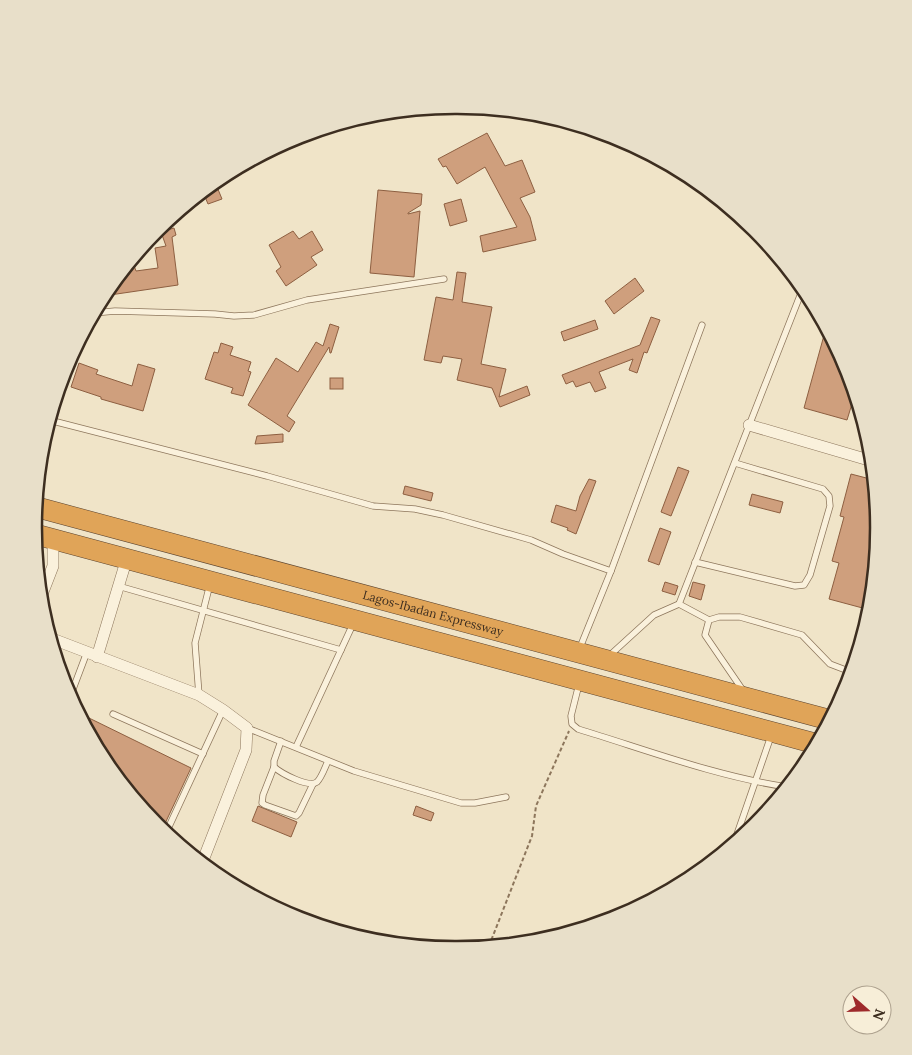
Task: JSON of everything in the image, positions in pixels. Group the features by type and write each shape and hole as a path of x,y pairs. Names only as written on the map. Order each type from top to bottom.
{"highway":[{"name":"Lagos-Ibadan Expressway","path":"43,509 823,718"},
{"path":"44,536 809,742"}],"street":[{"path":"750,425 864,459"},
{"path":"44,536 53,566 46,583"},
{"path":"92,655 127,558"},
{"path":"59,642 199,695 247,728 246,750 205,856"}],"lane":[{"path":"103,312 254,315 307,300 444,279"},
{"path":"606,659 654,615 679,604 799,297"},
{"path":"579,652 611,571 702,324"},
{"path":"57,422 267,476 373,506 416,509 443,515 531,540 611,571"},
{"path":"695,562 796,586 804,585 810,575 830,506 829,496 823,489 734,463"},
{"path":"199,695 195,644 211,581"},
{"path":"118,586 341,650"},
{"path":"679,604 709,620 718,617 740,617 802,635 830,664 844,669"},
{"path":"296,747 355,620"},
{"path":"709,620 705,634 748,697"},
{"path":"75,688 92,655"},
{"path":"580,680 571,716 572,724 578,728 668,757 755,782 779,786"},
{"path":"170,825 223,710"},
{"path":"113,714 203,754"},
{"path":"247,728 354,771 461,802 475,803 506,797"},
{"path":"739,829 773,732"},
{"path":"281,741 262,803 296,816 313,784"},
{"path":"274,767 278,771 305,783 313,784 319,781 328,761"}],"path":[{"path":"492,939 532,836 536,806 572,724"}],"building":[{"path":"487,133 505,166 522,160 535,192 520,198 530,217 536,240 483,252 480,236 517,227 485,167 457,184 446,166 443,167 438,159"},
{"path":"218,189 222,199 208,204 205,198"},
{"path":"378,190 422,194 421,205 408,213 420,211 414,277 370,273"},
{"path":"461,199 467,221 450,226 444,204"},
{"path":"174,228 176,235 172,237 178,285 115,294 135,268 136,271 158,268 155,248 166,246 163,236"},
{"path":"293,231 299,239 312,231 323,250 311,257 317,265 286,286 276,271 281,267 269,245"},
{"path":"457,272 466,273 462,302 492,307 481,364 506,369 499,397 527,386 530,395 500,407 492,388 457,380 462,359 443,356 441,363 424,360 436,297 453,300"},
{"path":"635,278 644,291 614,314 605,301"},
{"path":"651,317 660,320 647,353 644,352 637,373 629,370 633,359 599,372 606,388 595,392 590,382 576,387 573,381 566,384 562,375 640,345"},
{"path":"595,320 598,329 564,341 561,332"},
{"path":"330,324 339,327 331,353 329,347 287,416 295,422 289,432 248,405 276,358 298,372 316,342 323,346"},
{"path":"823,338 838,369 851,406 847,420 804,408"},
{"path":"221,343 233,347 230,355 251,362 248,371 251,372 243,396 231,393 233,388 205,379 214,352 218,353"},
{"path":"79,363 98,370 96,374 132,386 138,364 155,369 143,411 101,399 101,397 71,387"},
{"path":"330,378 343,378 343,389 330,389"},
{"path":"283,434 283,442 255,444 257,436"},
{"path":"678,467 689,471 671,516 661,512"},
{"path":"851,474 866,478 870,527 869,555 862,608 829,599 839,563 832,561 844,517 840,516"},
{"path":"589,479 596,481 576,534 567,530 568,528 551,522 556,505 576,511 580,496"},
{"path":"405,486 433,493 431,501 403,494"},
{"path":"752,494 783,502 780,513 749,505"},
{"path":"660,528 671,532 659,565 648,561"},
{"path":"665,582 678,586 675,595 662,591"},
{"path":"693,582 705,585 701,600 689,596"},
{"path":"89,718 191,768 166,822 128,779 112,757"},
{"path":"258,806 297,822 291,837 252,821"},
{"path":"416,806 434,813 431,821 413,815"}]}
